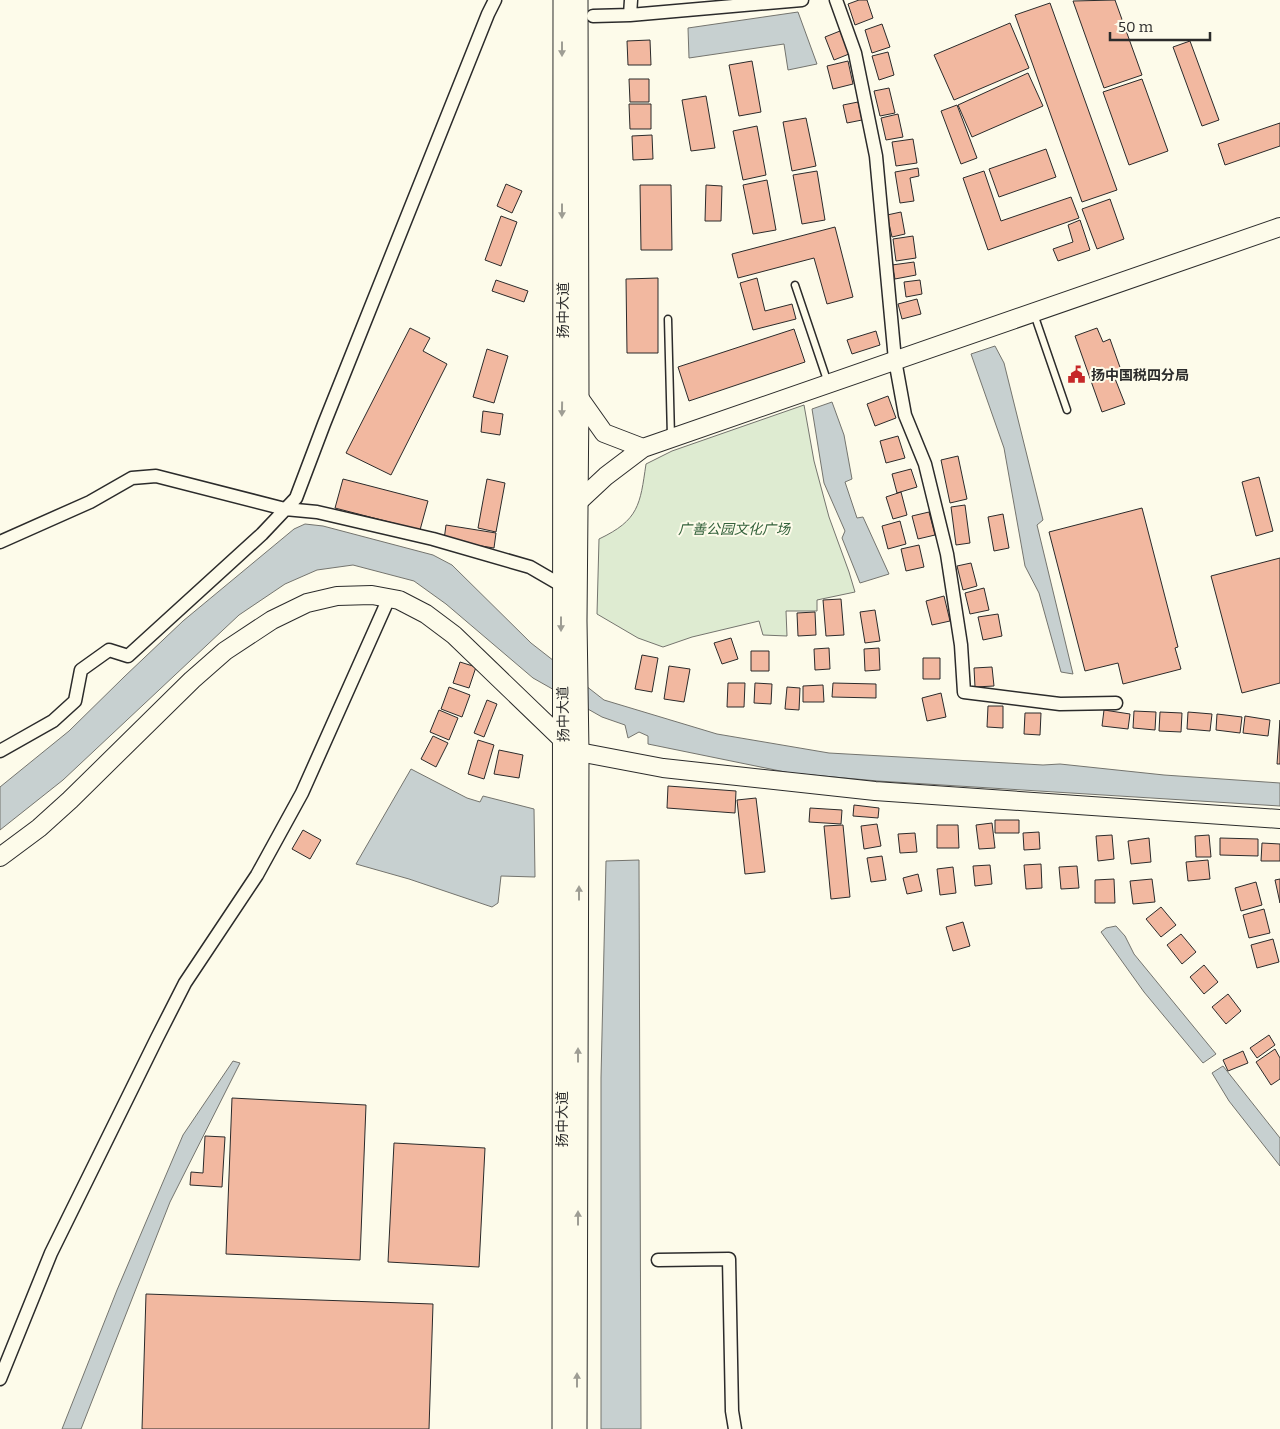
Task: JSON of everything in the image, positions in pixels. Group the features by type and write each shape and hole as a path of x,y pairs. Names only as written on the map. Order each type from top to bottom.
{"main road":[{"name":"扬中大道","path":"563,0 563,375 569,586 579,752 577,1429"},
{"name":"扬中大道","path":"562,1429 563,740 569,586 578,503 578,0"}],"street":[{"path":"0,751 53,720 74,701 82,670 109,650 128,656 262,534 296,498 495,0"},
{"path":"630,15 631,0"},
{"path":"593,16 630,15 802,0"},
{"path":"836,0 854,53 876,156 895,360 905,415 924,464 948,554 961,645 964,692 1060,704 1116,703"},
{"path":"578,503 606,476 643,448 1280,227"},
{"path":"563,375 604,433 643,448"},
{"path":"0,542 90,502 132,478 156,476 285,509 317,512 432,539 530,567 569,586"},
{"path":"0,857 39,828 70,800 192,680 225,651 272,620 306,603 337,596 372,595 399,600 426,614 454,635 563,740 579,752 663,768 875,791 1280,819"},
{"path":"0,1380 51,1253 157,1038 185,982 257,875 302,793 389,598"},
{"path":"658,1260 728,1259 732,1411 735,1429"}],"lane":[{"path":"795,285 828,384"},
{"path":"1033,313 1067,410"},
{"path":"668,319 671,438"}],"green space":[{"name":"广善公园文化广场","path":"804,405 814,461 829,517 855,592 817,600 817,611 786,611 787,636 763,635 759,621 692,637 663,647 638,638 597,614 599,539 630,518 639,501 646,464 672,451"}],"shaded area":[{"path":"798,12 817,64 788,70 784,44 689,58 688,28"},
{"path":"995,346 1004,363 1043,520 1037,525 1073,674 1061,672 1039,593 1025,566 1004,448 971,354"},
{"path":"832,402 844,435 852,479 845,482 857,518 863,517 889,574 860,583 842,538 845,531 824,483 812,409"},
{"path":"305,524 323,526 433,555 452,565 531,643 604,700 717,734 829,753 1043,765 1060,764 1164,775 1280,783 1280,806 878,781 790,773 648,744 648,736 639,732 628,738 625,725 602,717 533,678 446,604 414,581 353,565 317,570 285,584 239,615 63,780 0,830 0,787 69,731 183,621 294,529"},
{"path":"411,769 467,798 480,802 483,796 534,809 535,877 501,876 498,903 492,907 409,879 356,864"},
{"path":"639,860 641,1429 601,1429 601,1078 606,861"},
{"path":"1116,926 1125,936 1134,954 1216,1054 1203,1063 1144,992 1101,932 1106,928"},
{"path":"233,1061 240,1063 170,1202 81,1429 62,1429 117,1290 183,1135"},
{"path":"1223,1066 1280,1138 1280,1166 1229,1101 1212,1073"}],"building":[{"path":"859,0 867,0 873,18 855,25 848,4"},
{"path":"1115,0 1142,75 1104,88 1073,1"},
{"path":"1050,3 1117,190 1082,202 1015,15"},
{"path":"1010,23 1029,68 954,100 934,55"},
{"path":"882,24 890,47 872,53 865,30"},
{"path":"840,31 849,54 834,60 825,37"},
{"path":"650,40 651,65 628,65 627,41"},
{"path":"1190,41 1219,120 1202,126 1173,47"},
{"path":"888,52 894,75 879,80 872,56"},
{"path":"752,61 761,112 739,116 729,65"},
{"path":"848,61 853,84 833,89 827,66"},
{"path":"1028,73 1043,106 972,137 958,105"},
{"path":"629,79 649,79 649,102 630,102"},
{"path":"1142,79 1168,151 1129,165 1103,92"},
{"path":"889,88 895,113 880,116 874,91"},
{"path":"706,96 715,148 691,151 682,100"},
{"path":"858,102 862,120 847,123 843,105"},
{"path":"629,104 651,104 651,129 630,129"},
{"path":"957,105 977,158 961,164 941,111"},
{"path":"898,114 903,137 886,140 881,118"},
{"path":"806,118 816,166 792,171 783,122"},
{"path":"1280,123 1280,146 1225,165 1218,144"},
{"path":"757,126 766,175 743,180 733,131"},
{"path":"652,135 653,159 633,160 632,136"},
{"path":"913,139 917,163 896,166 892,142"},
{"path":"1046,149 1056,177 999,197 989,169"},
{"path":"918,168 919,176 910,178 914,201 900,203 895,172"},
{"path":"817,171 825,220 802,224 793,175"},
{"path":"984,171 1001,221 1071,197 1079,218 988,250 963,178"},
{"path":"767,180 776,230 753,234 743,185"},
{"path":"506,184 522,191 512,213 497,206"},
{"path":"640,185 671,185 672,250 641,250"},
{"path":"706,185 722,186 721,221 705,221"},
{"path":"1110,199 1124,239 1097,249 1082,209"},
{"path":"901,212 905,234 892,237 887,215"},
{"path":"501,216 517,222 501,266 485,260"},
{"path":"1080,220 1090,250 1058,261 1053,249 1073,242 1068,225"},
{"path":"835,227 853,297 827,304 814,258 738,278 732,254"},
{"path":"913,236 916,258 896,261 893,239"},
{"path":"914,262 916,275 895,279 892,265"},
{"path":"658,278 658,353 627,353 626,279"},
{"path":"757,278 765,311 792,304 796,319 753,330 740,283"},
{"path":"496,280 528,291 524,302 492,291"},
{"path":"920,280 922,294 906,297 904,282"},
{"path":"917,299 921,314 902,319 898,304"},
{"path":"410,328 430,338 423,351 447,364 391,475 346,453"},
{"path":"1097,328 1103,342 1110,339 1122,373 1114,376 1125,404 1102,412 1075,336"},
{"path":"794,329 805,362 689,401 678,367"},
{"path":"876,331 880,345 852,354 847,340"},
{"path":"487,349 508,356 494,403 473,397"},
{"path":"888,396 896,418 875,426 867,404"},
{"path":"483,411 503,414 500,435 481,432"},
{"path":"898,436 905,458 886,463 880,441"},
{"path":"958,456 967,499 950,503 941,460"},
{"path":"911,469 917,487 897,493 892,474"},
{"path":"1259,477 1273,531 1256,536 1242,482"},
{"path":"343,479 428,501 420,530 335,508"},
{"path":"487,479 505,483 496,532 478,528"},
{"path":"901,492 907,515 893,519 886,497"},
{"path":"965,505 970,543 956,545 951,507"},
{"path":"1142,508 1178,647 1175,648 1181,669 1123,684 1118,663 1085,671 1049,532"},
{"path":"929,512 935,535 918,539 912,516"},
{"path":"1003,514 1009,548 994,551 988,517"},
{"path":"900,521 906,544 888,549 882,526"},
{"path":"446,525 496,533 494,548 444,540"},
{"path":"919,545 924,567 906,571 901,549"},
{"path":"1280,558 1280,683 1242,693 1211,576"},
{"path":"971,563 977,586 963,590 957,566"},
{"path":"984,588 989,610 970,614 965,593"},
{"path":"944,596 950,621 932,625 926,601"},
{"path":"841,599 844,635 826,636 823,600"},
{"path":"875,610 880,641 865,643 860,612"},
{"path":"815,612 816,635 798,636 797,613"},
{"path":"998,614 1002,636 983,640 978,617"},
{"path":"731,638 738,659 722,664 714,643"},
{"path":"829,648 830,669 815,670 814,649"},
{"path":"879,648 880,670 865,671 864,649"},
{"path":"751,651 769,651 769,671 751,671"},
{"path":"642,655 658,658 652,692 635,689"},
{"path":"923,658 940,658 940,679 923,679"},
{"path":"460,662 476,667 469,688 453,683"},
{"path":"669,666 690,669 684,702 664,699"},
{"path":"992,667 994,686 975,687 974,668"},
{"path":"728,683 745,683 744,707 727,707"},
{"path":"755,683 772,684 771,704 754,703"},
{"path":"833,683 876,684 876,698 832,697"},
{"path":"823,685 824,702 803,702 803,686"},
{"path":"449,687 470,695 462,717 441,709"},
{"path":"787,687 800,688 799,710 785,709"},
{"path":"941,693 946,717 927,721 922,698"},
{"path":"487,700 497,704 484,737 474,733"},
{"path":"988,706 1003,706 1003,728 987,727"},
{"path":"439,710 458,718 449,740 430,732"},
{"path":"1104,710 1130,714 1128,729 1102,726"},
{"path":"1134,711 1156,712 1155,730 1133,728"},
{"path":"1160,712 1182,713 1181,732 1159,731"},
{"path":"1188,712 1212,714 1210,731 1187,729"},
{"path":"1025,713 1041,713 1040,735 1024,734"},
{"path":"1217,714 1242,717 1240,733 1216,730"},
{"path":"1245,716 1270,720 1268,736 1243,733"},
{"path":"1280,720 1280,764 1277,764"},
{"path":"433,736 448,743 436,767 421,759"},
{"path":"478,740 494,745 484,779 468,774"},
{"path":"499,750 523,755 519,778 494,774"},
{"path":"668,786 736,791 735,813 667,808"},
{"path":"756,798 765,872 745,874 737,800"},
{"path":"854,805 879,808 878,818 853,816"},
{"path":"810,808 842,810 841,824 809,822"},
{"path":"995,820 1019,820 1019,833 995,833"},
{"path":"992,823 995,848 979,849 976,825"},
{"path":"877,824 881,846 864,849 861,826"},
{"path":"843,825 850,897 831,899 824,826"},
{"path":"937,825 958,825 959,848 937,848"},
{"path":"303,830 321,840 310,859 292,849"},
{"path":"1039,832 1040,849 1024,850 1023,833"},
{"path":"915,833 917,852 900,853 898,834"},
{"path":"1112,835 1114,859 1098,861 1096,836"},
{"path":"1209,835 1211,857 1196,857 1195,836"},
{"path":"1149,838 1151,862 1131,864 1128,841"},
{"path":"1220,838 1258,839 1258,856 1220,855"},
{"path":"1262,843 1280,844 1280,861 1261,861"},
{"path":"882,856 886,880 871,882 867,858"},
{"path":"1208,860 1210,879 1188,881 1186,862"},
{"path":"1041,864 1042,888 1026,889 1024,865"},
{"path":"990,865 992,884 975,886 973,866"},
{"path":"1077,866 1079,888 1061,889 1059,867"},
{"path":"953,867 956,893 940,895 937,869"},
{"path":"918,874 922,891 907,894 903,878"},
{"path":"1114,879 1115,903 1095,903 1095,880"},
{"path":"1152,879 1155,902 1133,904 1130,881"},
{"path":"1280,879 1280,903 1275,880"},
{"path":"1256,882 1262,905 1241,911 1235,888"},
{"path":"1161,907 1176,925 1161,937 1146,919"},
{"path":"1264,909 1270,933 1249,938 1243,915"},
{"path":"963,922 970,946 953,951 946,927"},
{"path":"1181,934 1196,952 1182,964 1167,945"},
{"path":"1273,939 1279,962 1257,968 1251,945"},
{"path":"1204,965 1218,982 1204,994 1190,977"},
{"path":"1228,994 1241,1011 1226,1024 1212,1007"},
{"path":"1269,1035 1275,1045 1257,1058 1250,1048"},
{"path":"1275,1049 1280,1058 1280,1079 1271,1085 1256,1062"},
{"path":"1243,1051 1248,1063 1228,1071 1223,1060"},
{"path":"232,1098 366,1105 360,1260 226,1254"},
{"path":"205,1136 225,1137 222,1187 190,1185 191,1172 203,1173"},
{"path":"394,1143 485,1148 479,1267 388,1262"},
{"path":"146,1294 433,1304 429,1429 142,1429"}],"place":[{"name":"扬中国税四分局","path":"1077,375"}]}
